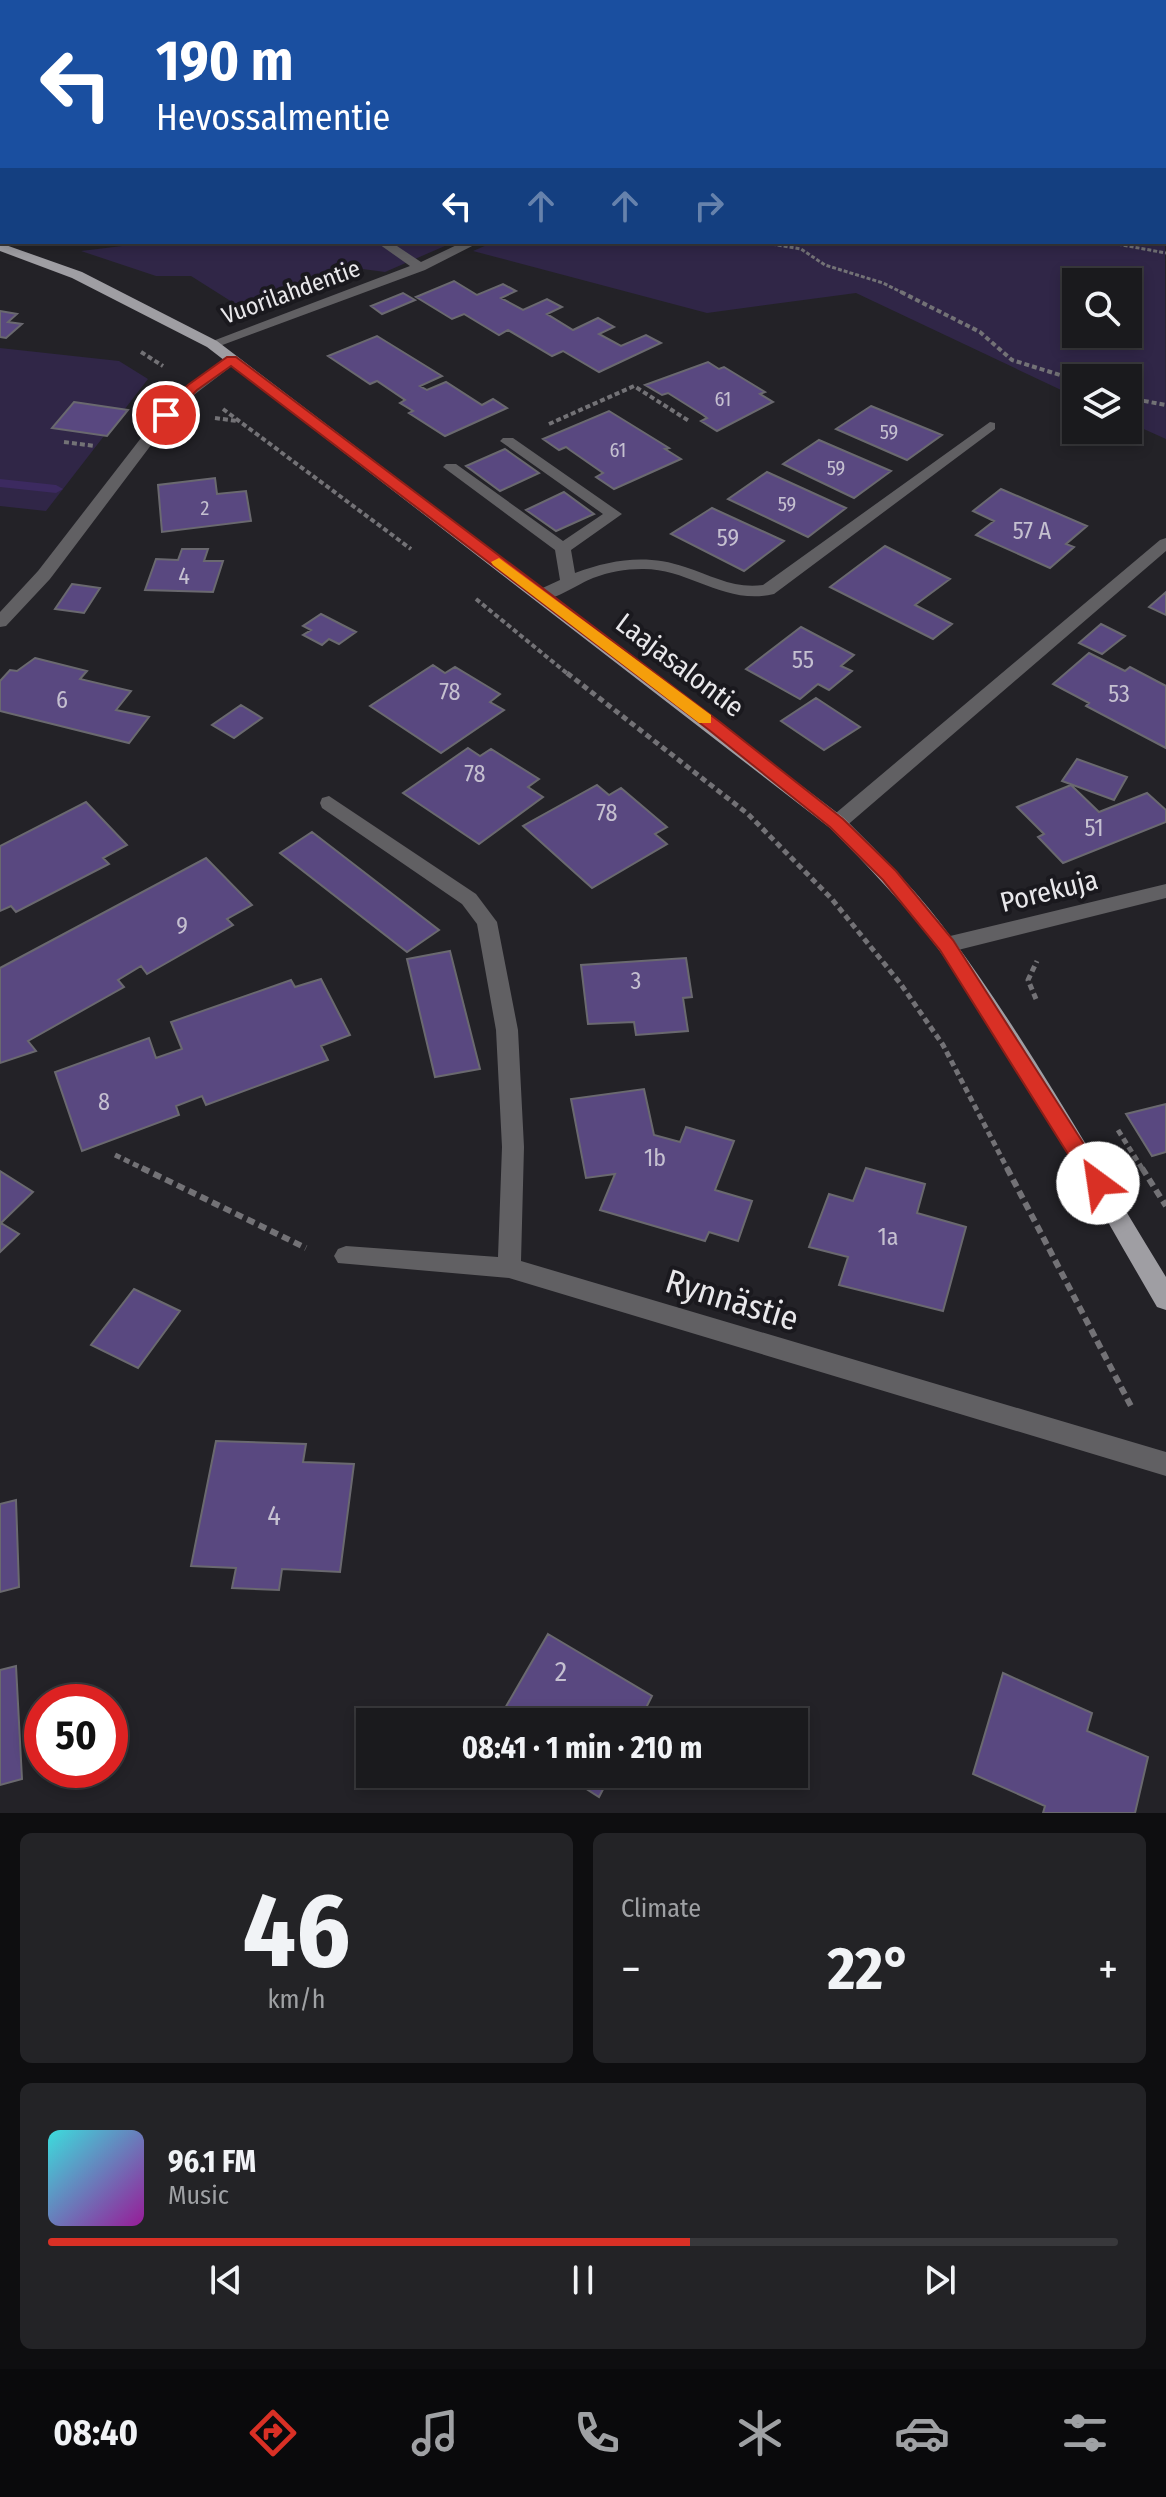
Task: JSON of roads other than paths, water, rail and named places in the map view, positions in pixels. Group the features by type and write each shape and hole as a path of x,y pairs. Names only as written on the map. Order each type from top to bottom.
{"main road":[{"name":"Laajasalontie","path":"0,247 77,275 212,344 837,823 889,875 946,945 1022,1060 1166,1299"}],"street":[{"path":"385,244 420,267"},
{"name":"Vuorilahdentie","path":"212,344 420,267 470,244"},
{"path":"0,622 44,575 177,401 232,359"},
{"path":"542,595 568,580 601,569 653,564 676,568 722,590 749,594 768,590 990,426"},
{"path":"508,441 614,514 563,548"},
{"path":"451,467 563,548 568,580"},
{"path":"837,823 1009,673 1166,543"},
{"path":"329,803 469,899 487,922 507,1030 513,1147 509,1268"},
{"name":"Porekuja","path":"946,945 1166,891"},
{"name":"Rynnästie","path":"346,1256 509,1268 1166,1464"}],"waterway":[{"path":"0,483 56,489"}]}
